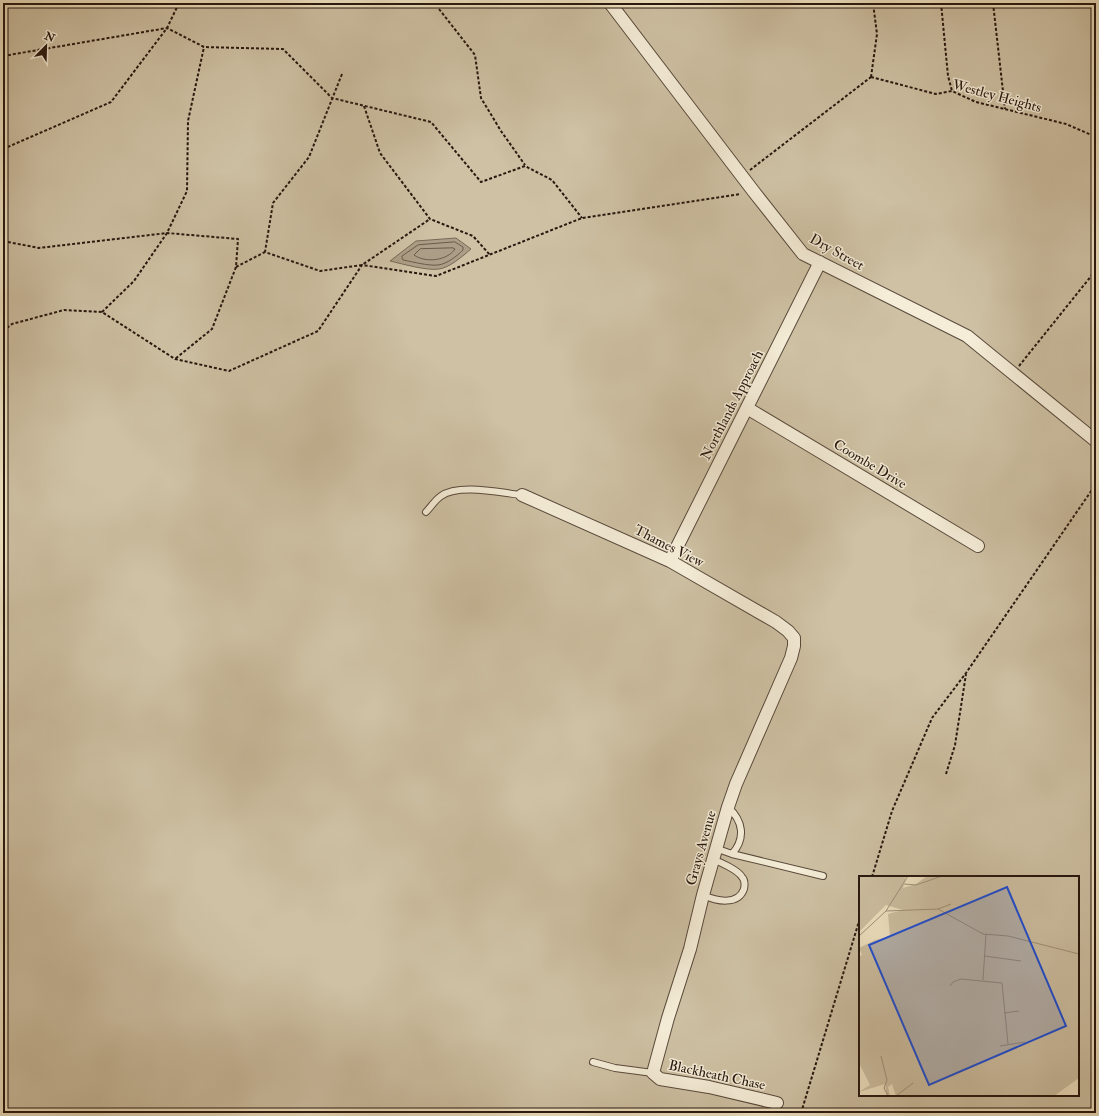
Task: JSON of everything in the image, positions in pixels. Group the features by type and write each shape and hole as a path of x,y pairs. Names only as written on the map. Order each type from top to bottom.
{"street":[{"name":"Dry Street","path":"610,3 803,254 968,336 1096,440"},
{"name":"Northlands Approach","path":"670,560 820,262"},
{"name":"Coombe Drive","path":"747,408 978,546"},
{"name":"Thames View","path":"522,495 670,560 776,622 788,631 794,638"},
{"name":"Grays Avenue","path":"653,1073 668,1018 690,949 702,895 728,807 736,784 791,658 794,638"},
{"name":"Blackheath Chase","path":"653,1073 660,1079 709,1087 777,1103"}],"lane":[{"path":"426,512 441,496 448,492 458,490 469,489 522,495"},
{"path":"728,807 734,813 741,827 740,841 737,849 732,854"},
{"path":"714,854 732,854 823,876"},
{"path":"702,895 726,901 732,900 741,895 744,887 745,882 742,876 714,854"},
{"path":"593,1062 615,1068 653,1073"}],"path":[{"path":"3,149 111,102 167,28 178,3"},
{"path":"742,176 871,77 877,34 873,3"},
{"path":"941,3 948,76 952,91"},
{"path":"993,3 1006,110"},
{"path":"439,9 476,54 481,98 501,131 525,166 552,180 582,218"},
{"path":"3,56 167,28 204,47 283,49 332,98 431,122 481,182 525,166"},
{"path":"102,312 134,281 167,233 187,190 188,121 204,47"},
{"path":"265,252 273,203 309,157 342,74"},
{"name":"Westley Heights","path":"871,77 936,94 952,91 976,102 1066,124 1096,137"},
{"path":"364,106 380,153 430,219 473,236 490,255"},
{"path":"236,267 265,252 320,271 362,265 436,276 582,218 754,192"},
{"path":"3,331 12,324 64,310 102,312 175,359 229,371 318,331 362,265 430,219"},
{"path":"3,241 39,248 167,233 238,239 236,267 212,329 175,359"},
{"path":"1014,373 1096,270"},
{"path":"872,876 892,812 932,718 966,673 1096,484"},
{"path":"946,774 955,745 966,673"},
{"path":"801,1113 859,921"}],"shaded area":[{"path":"3,3 147,3 164,7 166,3 1096,3 1096,1113 3,1113"}],"water":[{"path":"456,238 471,249 456,261 443,268 428,269 390,261 416,241"}]}
